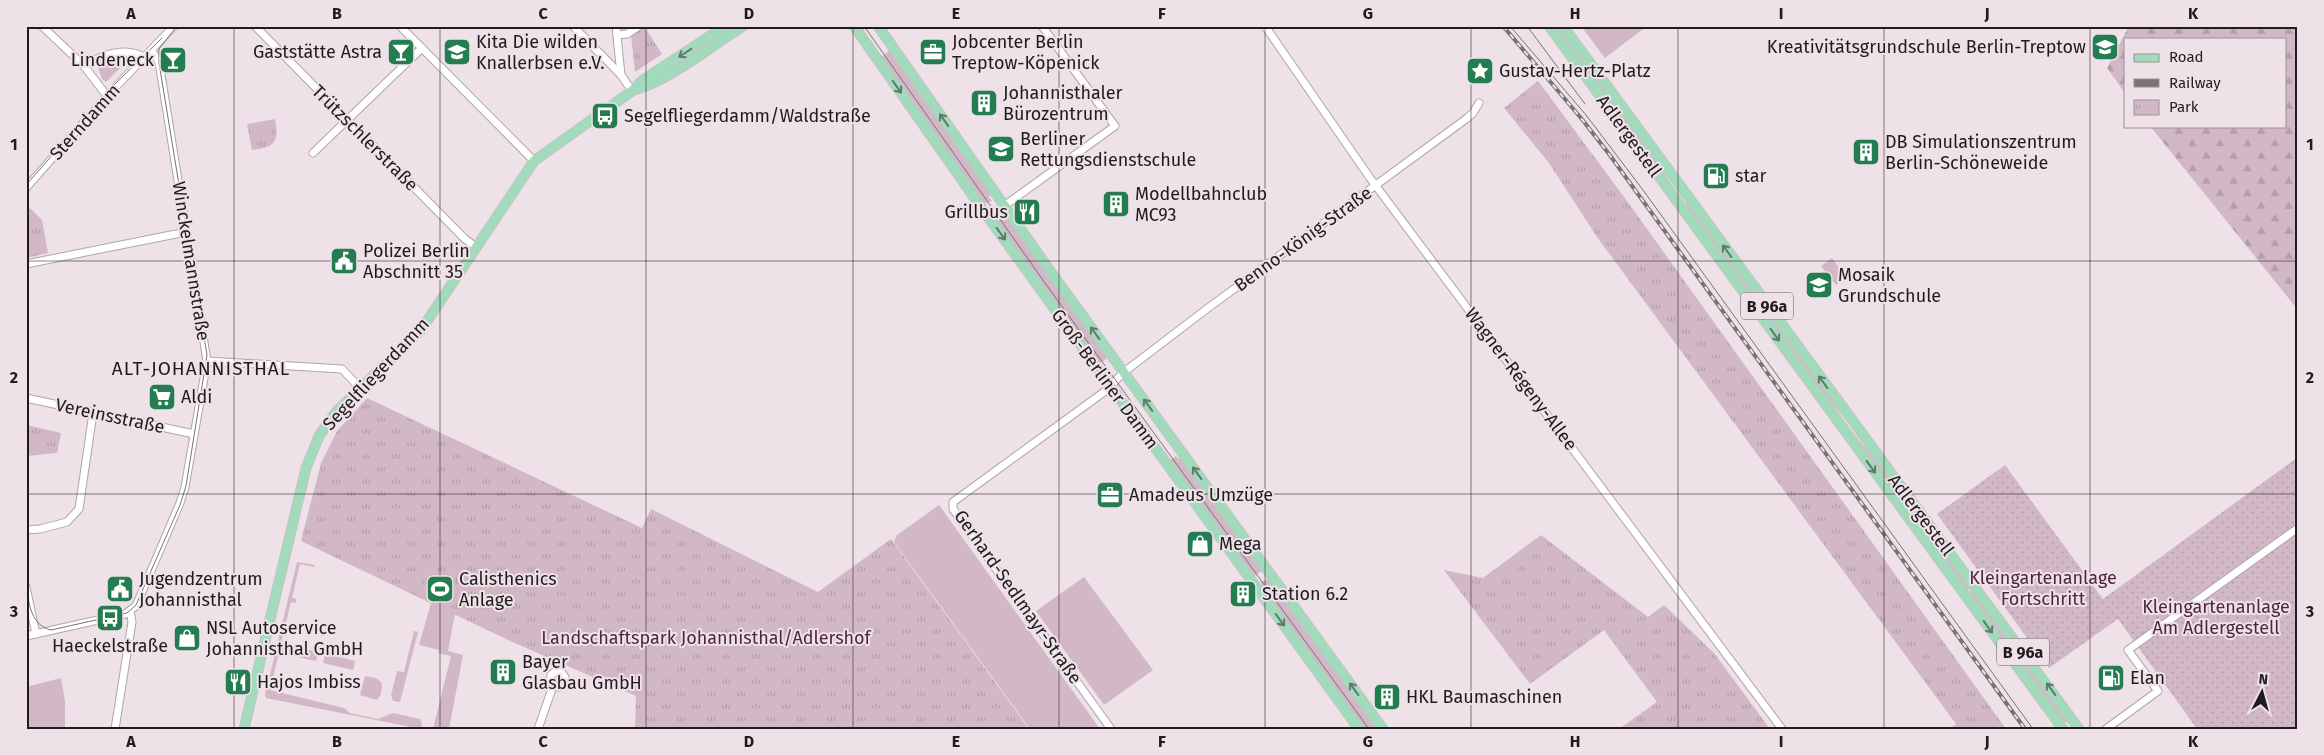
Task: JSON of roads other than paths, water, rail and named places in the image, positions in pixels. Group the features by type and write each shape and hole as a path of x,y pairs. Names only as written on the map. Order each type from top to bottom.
{"main road":[{"name":"Segelfliegerdamm","path":"244,729 312,452 324,428 336,412 421,330 534,161 632,91 643,80 725,26"},
{"name":"Segelfliegerdamm","path":"632,91 647,87 743,26"},
{"name":"Groß-Berliner Damm","path":"854,26 1110,386 1359,729"},
{"name":"Groß-Berliner Damm","path":"878,26 1004,206 1383,729"},
{"name":"Adlergestell","path":"1549,26 2063,729"},
{"name":"Adlergestell","path":"1563,26 2080,729"},
{"path":"1674,197 1683,191"},
{"path":"1843,428 1852,421"}],"street":[{"path":"42,26 84,66 107,96"},
{"name":"Sterndamm","path":"26,188 107,96 174,26"},
{"name":"Trützschlerstraße","path":"255,26 476,248"},
{"path":"400,26 534,161"},
{"path":"573,26 621,75 632,91"},
{"path":"616,26 621,75"},
{"path":"617,35 627,34 639,26"},
{"path":"1004,206 1115,126 1042,26"},
{"name":"Wagner-Régeny-Allee","path":"1265,26 1376,185 1782,729"},
{"path":"313,153 422,48"},
{"name":"Winckelmannstraße","path":"130,611 136,606 180,503 206,361 159,60 152,51"},
{"name":"Sterndamm","path":"84,66 96,59 120,52 136,52 145,58"},
{"name":"Benno-König-Straße","path":"1110,386 1124,372 1466,119 1480,103"},
{"path":"26,264 186,232"},
{"path":"206,361 342,369 362,389"},
{"name":"Gerhard-Sedlmayr-Straße","path":"1110,386 955,500 952,506 1112,729"},
{"name":"Vereinsstraße","path":"26,398 194,434"},
{"path":"26,530 35,530 67,522 79,510 93,413"},
{"path":"2106,729 2158,691 2128,650 2298,528"},
{"path":"26,587 36,634"},
{"path":"26,636 125,614 130,611 132,622 115,729"},
{"path":"538,729 553,686"}],"tram line":[{"path":"26,588 32,614 39,624 51,630 127,613 136,605 180,505 186,486 207,355 159,63 159,49 177,26"},
{"path":"864,26 1045,283 1369,729"},
{"path":"1510,26 1586,115 1643,190 2033,729"},
{"path":"1527,26 1585,104"},
{"path":"26,185 113,86 162,38"}],"railway":[{"path":"1503,26 1609,154 2025,729"}],"place":[{"name":"Kreativitätsgrundschule Berlin-Treptow","path":"2105,47"},
{"name":"Gaststätte Astra","path":"401,52"},
{"name":"Kita Die wilden Knallerbsen e.V.","path":"457,52"},
{"name":"Jobcenter Berlin Treptow-Köpenick","path":"933,52"},
{"name":"Lindeneck","path":"173,60"},
{"name":"Gustav-Hertz-Platz","path":"1480,71"},
{"name":"Johannisthaler Bürozentrum","path":"984,103"},
{"name":"Segelfliegerdamm/Waldstraße","path":"605,116"},
{"name":"Berliner Rettungsdienstschule","path":"1001,149"},
{"name":"DB Simulationszentrum Berlin-Schöneweide","path":"1866,152"},
{"name":"star","path":"1716,176"},
{"name":"Modellbahnclub MC93","path":"1116,204"},
{"name":"Grillbus","path":"1027,212"},
{"name":"Polizei Berlin Abschnitt 35","path":"344,261"},
{"name":"Mosaik Grundschule","path":"1819,285"},
{"name":"Aldi","path":"162,397"},
{"name":"Amadeus Umzüge","path":"1110,495"},
{"name":"Mega","path":"1200,544"},
{"name":"Jugendzentrum Johannisthal","path":"120,589"},
{"name":"Calisthenics Anlage","path":"440,589"},
{"name":"Station 6.2","path":"1243,594"},
{"name":"Haeckelstraße","path":"110,618"},
{"name":"NSL Autoservice Johannisthal GmbH","path":"187,638"},
{"name":"Bayer Glasbau GmbH","path":"503,672"},
{"name":"Elan","path":"2111,678"},
{"name":"Hajos Imbiss","path":"238,682"},
{"name":"HKL Baumaschinen","path":"1387,697"}],"district":[{"name":"ALT-JOHANNISTHAL","path":"201,368"}],"park label":[{"name":"Kleingartenanlage Fortschritt","path":"2043,588"},
{"name":"Kleingartenanlage Am Adlergestell","path":"2216,617"},
{"name":"Landschaftspark Johannisthal/Adlershof","path":"706,638"}]}
